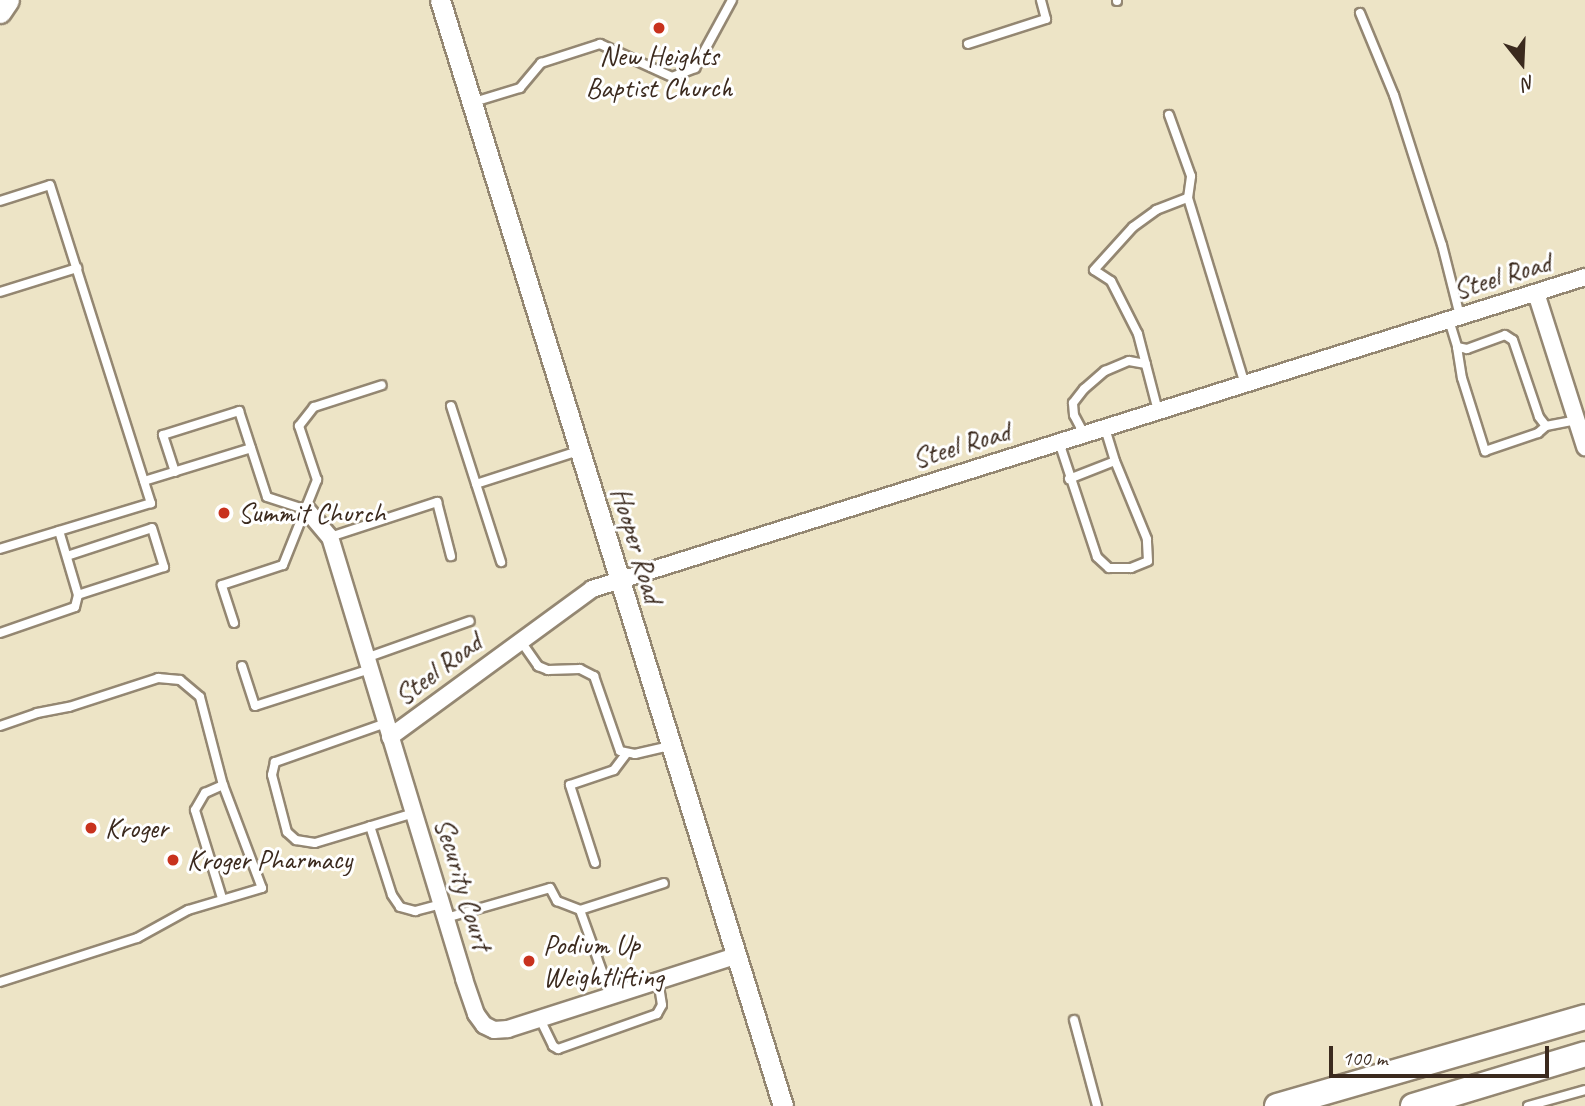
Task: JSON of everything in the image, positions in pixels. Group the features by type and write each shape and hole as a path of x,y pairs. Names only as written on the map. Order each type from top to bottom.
{"main road":[{"path":"0,12 8,0"},
{"path":"1277,1106 1585,1017"},
{"path":"1413,1106 1452,1101 1585,1054"}],"street":[{"name":"Hooper Road","path":"440,0 783,1106"},
{"name":"Steel Road","path":"388,730 592,589 1585,277"},
{"path":"1536,293 1585,447"},
{"name":"Security Court","path":"307,510 330,537 476,1014 484,1025 494,1030 508,1029 736,956"}],"lane":[{"path":"471,103 520,88 541,63 600,44 672,77 695,68 732,0"},
{"path":"968,44 1046,19 1041,0"},
{"path":"1360,13 1394,95 1442,245 1462,378 1485,451 1538,433 1546,426 1576,420"},
{"path":"1169,115 1191,176 1188,198 1245,384"},
{"path":"0,201 50,185 151,503 0,549"},
{"path":"1158,411 1138,334 1111,281 1094,270 1133,227 1156,210 1188,198"},
{"path":"0,292 77,268"},
{"path":"1457,347 1467,349 1505,335 1513,341 1539,417 1546,426"},
{"path":"1084,435 1074,415 1073,403 1084,389 1105,371 1129,361 1146,364"},
{"path":"234,623 222,585 284,565 317,481 299,426 314,407 383,385"},
{"path":"451,406 501,562"},
{"path":"175,471 163,435 239,411 267,497 307,510"},
{"path":"1059,442 1069,479 1097,557 1109,568 1131,568 1149,561 1147,539 1115,461 1105,428"},
{"path":"144,481 251,448"},
{"path":"476,484 578,451"},
{"path":"1069,479 1115,461"},
{"path":"330,537 437,502 451,556"},
{"path":"68,556 152,528 164,567 78,596"},
{"path":"0,633 75,607 78,596 59,531"},
{"path":"242,666 256,706 470,621"},
{"path":"520,640 538,666 548,670 580,669 594,676 617,746 626,754 646,753 670,746"},
{"path":"0,726 158,678 180,680 200,697 223,785 262,888 222,898 166,920 137,938 0,982"},
{"path":"388,730 286,756 275,762 272,775 287,832 296,841 315,843 414,813"},
{"path":"595,863 570,785 614,770 626,754"},
{"path":"222,898 195,810 205,793 223,785"},
{"path":"370,826 392,895 400,908 415,911 444,911 546,887 557,901 580,910 664,883"},
{"path":"580,910 611,996"},
{"path":"540,1019 553,1046 558,1048 657,1013 662,1005 658,981"},
{"path":"1074,1020 1097,1106"},
{"path":"1528,1106 1585,1090"}],"place":[{"name":"New Heights Baptist Church","path":"659,28"},
{"name":"Summit Church","path":"224,513"},
{"name":"Kroger","path":"91,828"},
{"name":"Kroger Pharmacy","path":"173,860"},
{"name":"Podium Up Weightlifting","path":"529,961"}]}
